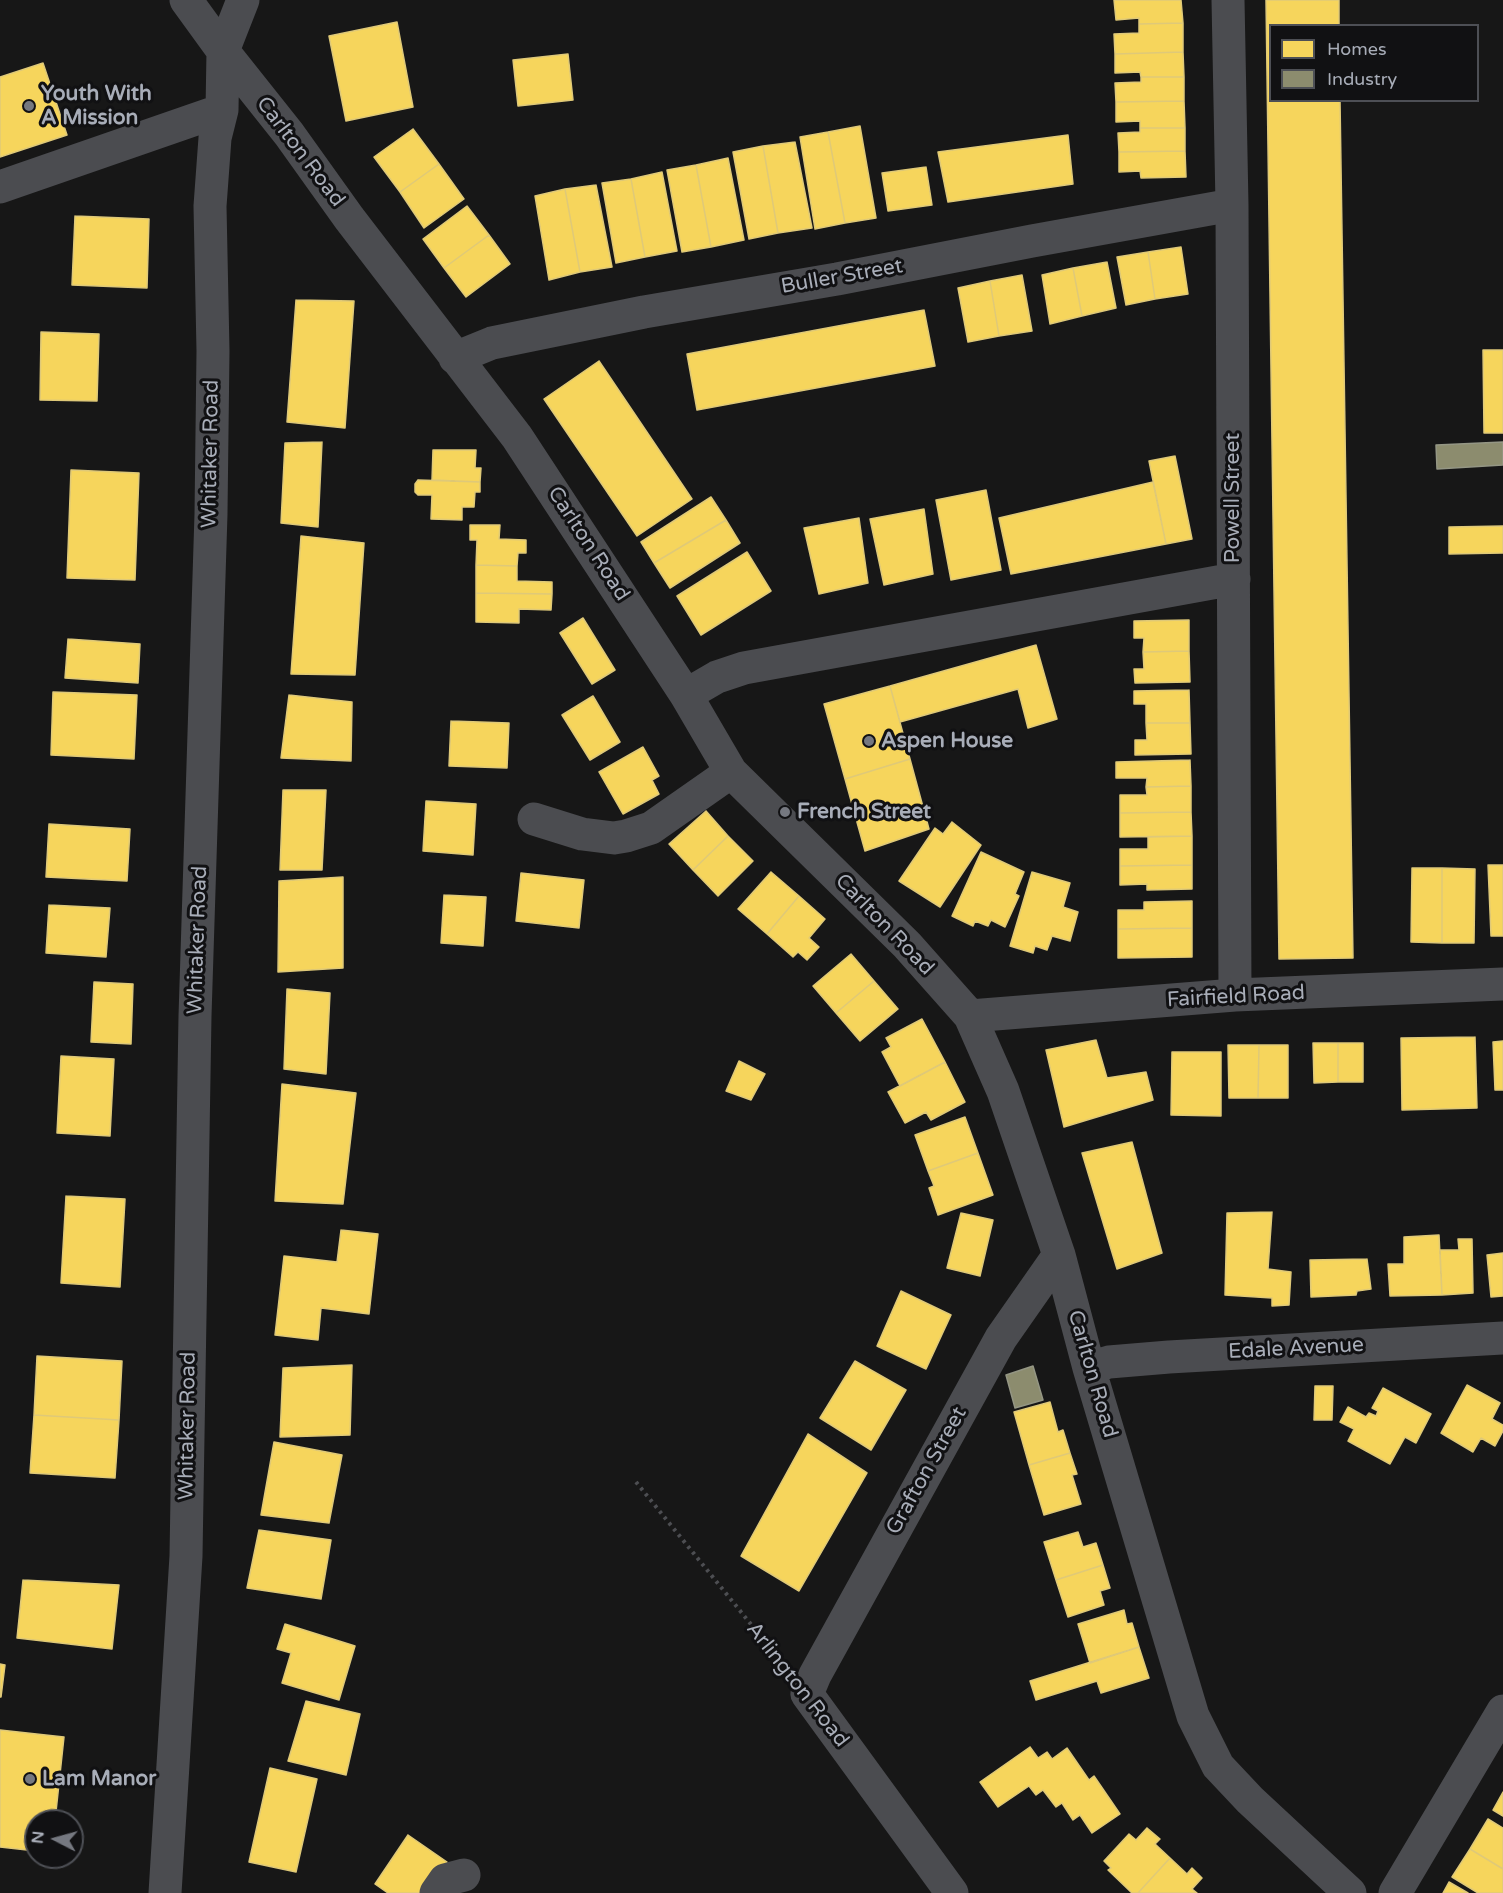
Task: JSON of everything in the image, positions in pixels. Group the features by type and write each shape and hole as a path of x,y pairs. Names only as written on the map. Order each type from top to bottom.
{"street":[{"path":"186,0 223,51"},
{"path":"223,51 243,0"},
{"name":"Powell Street","path":"1228,0 1232,205 1235,996"},
{"name":"Whitaker Road","path":"165,1893 186,1556 195,1016 211,514 213,351 210,206 215,138 222,110 223,51"},
{"name":"Carlton Road","path":"223,51 289,134 349,218 517,437 686,695 731,772 907,945 970,1016 1003,1092 1059,1255 1089,1368 1193,1716 1218,1766 1250,1800 1350,1893"},
{"path":"0,187 222,110"},
{"name":"Buller Street","path":"455,358 492,343 644,312 837,279 1232,205"},
{"path":"686,695 717,677 744,668 1234,579"},
{"path":"534,819 582,834 607,837 626,836 651,828 731,772"},
{"name":"Fairfield Road","path":"970,1016 1235,996 1503,984"},
{"name":"Grafton Street","path":"807,1694 1000,1338 1059,1255"},
{"name":"Edale Avenue","path":"1089,1368 1109,1362 1169,1357 1503,1338"},
{"name":"Arlington Road","path":"807,1694 947,1891"},
{"path":"1395,1893 1503,1711"},
{"path":"435,1893 445,1880 464,1875"}],"path":[{"name":"Arlington Road","path":"636,1482 807,1694"}],"building: Homes":[{"path":"1114,0 1181,0 1183,23 1139,24 1139,18 1116,20"},
{"path":"1266,0 1339,0 1339,24 1269,24 1269,102 1340,102 1353,958 1279,959"},
{"path":"397,22 413,107 346,121 329,36"},
{"path":"1183,23 1183,52 1115,54 1114,34 1139,33 1139,24"},
{"path":"1183,52 1184,77 1141,77 1140,72 1115,73 1115,54"},
{"path":"568,54 573,100 518,106 513,60"},
{"name":"Youth With A Mission","path":"43,63 67,135 0,157 0,77"},
{"path":"1141,77 1184,77 1184,101 1116,102 1115,83 1141,82"},
{"path":"1184,101 1185,128 1140,128 1140,121 1116,122 1116,102"},
{"path":"860,126 876,218 845,223 828,132"},
{"path":"1140,128 1185,128 1185,151 1119,152 1118,133 1140,132"},
{"path":"413,129 439,164 400,192 374,157"},
{"path":"828,132 845,223 815,229 800,137"},
{"path":"1068,135 1073,184 948,202 938,152"},
{"path":"795,142 812,228 778,233 763,146"},
{"path":"763,146 778,233 749,239 733,152"},
{"path":"1185,151 1186,177 1141,178 1140,171 1119,172 1119,152"},
{"path":"728,158 744,240 711,247 696,165"},
{"path":"439,164 464,199 424,228 400,192"},
{"path":"696,165 711,247 682,252 667,170"},
{"path":"926,167 932,205 888,211 882,173"},
{"path":"662,172 677,251 645,257 631,179"},
{"path":"631,179 645,257 616,263 602,183"},
{"path":"596,185 612,267 580,272 565,189"},
{"path":"565,189 580,272 549,280 535,196"},
{"path":"467,206 489,235 444,268 423,239"},
{"path":"75,216 149,219 147,288 72,285"},
{"path":"489,235 510,264 466,297 444,268"},
{"path":"1181,247 1188,294 1155,299 1148,252"},
{"path":"1148,252 1155,299 1126,305 1117,257"},
{"path":"1107,262 1116,308 1082,316 1073,268"},
{"path":"1073,268 1082,316 1050,324 1042,275"},
{"path":"1022,275 1032,331 999,336 990,281"},
{"path":"990,281 999,336 968,342 958,288"},
{"path":"296,300 354,301 345,428 287,422"},
{"path":"924,310 935,366 697,410 687,354"},
{"path":"41,332 99,334 97,401 40,400"},
{"path":"1483,350 1503,350 1503,433 1484,433"},
{"path":"599,361 692,499 637,536 544,399"},
{"path":"322,442 318,527 281,523 285,443"},
{"path":"433,450 476,450 475,468 481,468 480,482 432,480"},
{"path":"1175,456 1192,539 1166,544 1149,461"},
{"path":"71,470 139,473 135,580 67,578"},
{"path":"418,480 480,482 480,492 475,492 474,507 462,507 462,520 431,519 432,495 418,495 415,492 415,484"},
{"path":"1153,482 1166,544 1011,574 999,518"},
{"path":"986,490 1001,570 951,580 936,500"},
{"path":"711,497 726,520 654,563 641,542"},
{"path":"924,509 933,574 884,585 870,519"},
{"path":"859,518 868,583 819,594 804,528"},
{"path":"726,520 740,543 670,588 654,563"},
{"path":"470,525 500,525 499,539 526,540 526,553 518,553 517,566 476,565 477,540 470,540"},
{"path":"1503,526 1503,553 1449,554 1449,527"},
{"path":"301,536 364,543 355,675 291,674"},
{"path":"747,552 771,591 701,635 677,596"},
{"path":"476,565 517,566 517,581 552,582 552,594 476,593"},
{"path":"476,593 552,594 551,610 519,609 519,623 476,622"},
{"path":"583,618 615,670 592,684 560,633"},
{"path":"1189,620 1189,651 1143,652 1144,638 1134,638 1134,621"},
{"path":"68,639 140,644 138,683 65,678"},
{"path":"1036,645 1057,719 1028,728 1018,689 900,722 890,686"},
{"path":"1189,651 1190,682 1135,683 1134,669 1144,669 1143,652"},
{"name":"Aspen House","path":"890,686 910,759 845,779 824,704"},
{"path":"1189,690 1190,723 1146,723 1146,704 1134,704 1134,691"},
{"path":"53,692 137,695 134,759 51,755"},
{"path":"289,695 352,702 351,761 281,758"},
{"path":"593,696 620,742 590,760 562,715"},
{"path":"451,721 509,723 507,768 449,766"},
{"path":"1146,723 1190,723 1191,754 1135,755 1135,740 1147,740"},
{"path":"643,747 659,776 652,780 659,794 623,814 599,772"},
{"path":"910,759 929,829 865,851 845,779"},
{"path":"1190,760 1191,786 1146,787 1147,778 1116,778 1116,762"},
{"path":"1191,786 1191,812 1120,813 1120,795 1147,795 1146,787"},
{"path":"283,790 326,790 322,870 280,870"},
{"path":"426,801 476,804 473,855 423,851"},
{"path":"706,811 728,836 693,870 669,844"},
{"path":"1191,812 1192,836 1120,837 1120,813"},
{"path":"952,822 981,845 940,907 899,881 935,828 943,834"},
{"path":"49,824 130,829 127,881 46,877"},
{"path":"728,836 753,861 718,896 693,870"},
{"path":"1192,836 1192,865 1120,866 1120,849 1148,849 1148,837"},
{"path":"981,852 1024,872 1015,894 1019,896 1005,927 991,920 988,926 975,921 973,926 952,916"},
{"path":"1192,865 1192,889 1147,890 1147,884 1120,885 1120,866"},
{"path":"1488,865 1503,865 1503,936 1491,936"},
{"path":"1412,868 1442,868 1442,943 1411,942"},
{"path":"1442,868 1475,869 1474,943 1442,943"},
{"path":"771,872 799,896 767,934 738,909"},
{"path":"1032,872 1070,883 1063,907 1078,912 1070,941 1052,936 1047,950 1035,946 1033,953 1010,946"},
{"path":"521,873 584,880 579,928 516,921"},
{"path":"343,877 343,968 278,972 279,881"},
{"path":"444,895 486,897 483,946 441,943"},
{"path":"799,896 825,919 809,938 819,947 807,960 798,952 793,957 767,934"},
{"path":"1192,901 1192,928 1118,929 1118,910 1144,910 1144,902"},
{"path":"49,905 110,908 106,957 46,953"},
{"path":"1192,928 1192,957 1118,958 1118,929"},
{"path":"851,954 874,981 836,1013 813,986"},
{"path":"874,981 898,1009 860,1041 836,1013"},
{"path":"94,982 133,984 131,1044 91,1042"},
{"path":"287,989 330,993 326,1074 284,1069"},
{"path":"922,1019 945,1062 900,1086 882,1052 891,1047 886,1038"},
{"path":"1475,1037 1477,1108 1402,1110 1401,1038"},
{"path":"1096,1040 1107,1078 1146,1072 1153,1100 1064,1127 1046,1050"},
{"path":"1503,1041 1503,1090 1495,1090 1493,1042"},
{"path":"1313,1043 1338,1043 1338,1082 1314,1083"},
{"path":"1338,1043 1363,1043 1363,1082 1338,1082"},
{"path":"1228,1045 1259,1045 1258,1098 1229,1098"},
{"path":"1259,1045 1288,1045 1288,1098 1258,1098"},
{"path":"1172,1052 1221,1052 1221,1116 1171,1115"},
{"path":"61,1056 114,1059 110,1136 57,1133"},
{"path":"739,1061 765,1074 751,1100 726,1091"},
{"path":"945,1062 965,1102 931,1120 926,1112 905,1123 888,1092"},
{"path":"282,1084 356,1093 343,1204 275,1201"},
{"path":"965,1117 978,1153 928,1171 915,1135"},
{"path":"1132,1142 1162,1253 1117,1269 1082,1153"},
{"path":"978,1153 993,1195 938,1215 929,1188 934,1186 928,1171"},
{"path":"66,1196 125,1199 120,1287 61,1283"},
{"path":"1272,1212 1268,1269 1291,1272 1289,1305 1272,1306 1272,1298 1225,1295 1227,1213"},
{"path":"961,1213 993,1220 980,1276 947,1268"},
{"path":"341,1230 378,1234 369,1314 321,1308 318,1340 275,1335 284,1256 337,1262"},
{"path":"1439,1235 1442,1295 1390,1296 1388,1264 1404,1264 1404,1237"},
{"path":"1458,1239 1472,1239 1473,1293 1442,1295 1440,1250 1459,1250"},
{"path":"1503,1253 1503,1296 1491,1297 1487,1255"},
{"path":"1367,1259 1371,1289 1357,1291 1356,1295 1311,1297 1310,1260"},
{"path":"901,1291 951,1315 926,1369 877,1346"},
{"path":"37,1356 122,1361 119,1420 34,1415"},
{"path":"855,1361 906,1390 871,1450 820,1418"},
{"path":"352,1365 350,1435 280,1437 283,1368"},
{"path":"1467,1385 1500,1403 1492,1419 1503,1425 1503,1431 1495,1446 1481,1438 1473,1452 1441,1433"},
{"path":"1315,1386 1333,1386 1332,1420 1314,1420"},
{"path":"1383,1388 1431,1414 1416,1443 1405,1437 1390,1464 1348,1441 1354,1429 1340,1422 1348,1407 1366,1417 1369,1413 1376,1416 1378,1411 1372,1408"},
{"path":"1050,1402 1058,1432 1063,1430 1070,1453 1029,1465 1014,1412"},
{"path":"34,1415 119,1420 115,1478 30,1473"},
{"path":"808,1434 867,1473 799,1591 741,1556"},
{"path":"274,1442 342,1455 329,1523 261,1515"},
{"path":"1070,1453 1077,1474 1072,1475 1081,1504 1044,1515 1029,1465"},
{"path":"259,1530 331,1540 321,1599 247,1588"},
{"path":"1078,1532 1083,1547 1096,1543 1103,1565 1056,1580 1044,1542"},
{"path":"1103,1565 1110,1588 1100,1591 1104,1605 1068,1617 1056,1580"},
{"path":"23,1580 119,1585 112,1649 17,1638"},
{"path":"1124,1610 1127,1624 1132,1623 1139,1647 1090,1663 1078,1624"},
{"path":"285,1624 355,1646 339,1700 282,1683 291,1653 277,1649"},
{"path":"1139,1647 1149,1678 1101,1693 1097,1681 1036,1700 1030,1681"},
{"path":"0,1664 5,1665 1,1697 0,1697"},
{"path":"306,1701 360,1714 346,1775 288,1761"},
{"name":"Lam Manor","path":"0,1730 64,1737 56,1809 24,1809 24,1850 0,1847"},
{"path":"1030,1747 1038,1758 1047,1752 1052,1759 1067,1748 1089,1780 1094,1776 1120,1814 1092,1833 1080,1815 1073,1820 1062,1803 1056,1807 1043,1790 1036,1795 1029,1786 998,1807 980,1782"},
{"path":"270,1768 317,1779 296,1872 249,1862"},
{"path":"1503,1792 1503,1816 1493,1810"},
{"path":"1488,1819 1503,1828 1503,1869 1470,1849"},
{"path":"1147,1828 1160,1839 1155,1844 1170,1858 1138,1893 1132,1893 1108,1870 1111,1868 1104,1861 1129,1834 1136,1840"},
{"path":"408,1835 447,1862 425,1893 388,1893 375,1884"},
{"path":"1470,1849 1503,1869 1503,1893 1478,1893 1452,1877"},
{"path":"1170,1858 1187,1874 1192,1868 1202,1878 1192,1889 1197,1893 1138,1893"},
{"path":"1449,1882 1468,1893 1443,1893"}],"building: Industry":[{"path":"1503,442 1503,465 1437,469 1436,445"},
{"path":"1033,1366 1043,1400 1015,1408 1006,1375"}],"place":[{"name":"Youth With A Mission","path":"29,106"},
{"name":"Aspen House","path":"869,741"},
{"name":"French Street","path":"785,812"},
{"name":"Lam Manor","path":"30,1779"}]}
